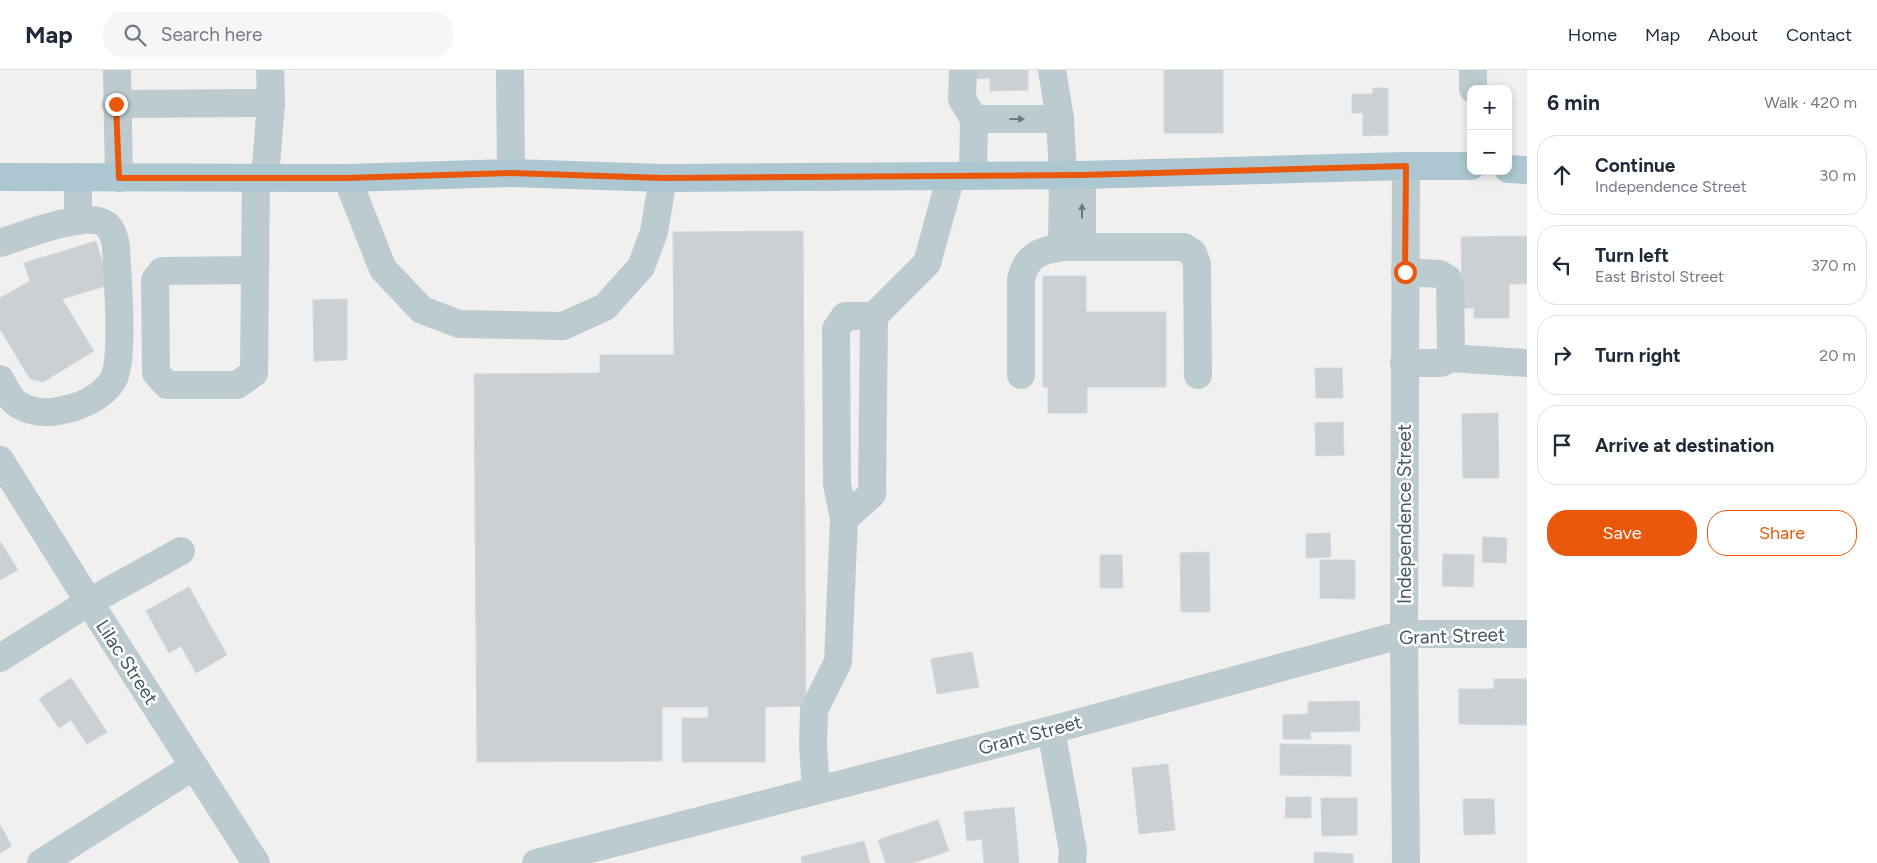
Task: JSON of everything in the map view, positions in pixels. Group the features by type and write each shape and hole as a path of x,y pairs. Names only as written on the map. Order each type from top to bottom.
{"main road":[{"path":"7,182 78,177 347,178 511,173 663,178 1072,175 1467,166"},
{"path":"1512,169 1527,170"}],"street":[{"path":"116,70 119,178"},
{"path":"256,270 162,271 155,280 156,373 167,385 237,385 254,373 256,270 261,178 271,103 270,70"},
{"path":"510,70 511,173"},
{"path":"844,519 872,494 874,316 927,263 962,176 974,119 962,98 963,70"},
{"path":"1052,70 1072,175 1072,247"},
{"path":"1473,70 1473,85"},
{"path":"116,104 271,103"},
{"path":"974,119 1060,119"},
{"name":"Independence Street","path":"1406,166 1404,363 1406,863"},
{"path":"78,177 78,221"},
{"path":"347,178 383,269 422,310 460,324 563,326 605,307 641,267 654,232 663,178"},
{"path":"0,243 62,222 94,221 106,225 114,235 116,247 119,341 118,361 114,378 105,390 86,402 69,409 49,413 31,410 13,400 0,380"},
{"path":"1021,375 1021,279 1024,268 1032,257 1048,250 1072,247 1184,247 1193,253 1197,264 1198,375"},
{"path":"1405,272 1440,274 1448,279 1450,286 1450,358"},
{"path":"816,790 812,745 814,710 838,662 844,519 837,484 836,329 845,316 874,316"},
{"path":"1404,363 1441,363 1450,358 1527,363"},
{"name":"Lilac Street","path":"0,460 256,863"},
{"path":"0,658 89,602 181,551"},
{"name":"Grant Street","path":"536,863 1051,730 1404,634 1527,634"},
{"path":"1051,730 1073,851 1072,863"},
{"path":"41,863 194,766"}],"building":[{"path":"974,70 1028,70 1028,90 990,91 990,78 974,79"},
{"path":"1164,70 1223,70 1223,133 1164,133"},
{"path":"1373,88 1388,88 1388,135 1363,136 1363,113 1352,113 1352,94 1373,94"},
{"path":"803,231 806,706 765,707 765,762 682,762 682,718 708,718 708,707 662,707 662,761 477,762 474,374 600,373 600,355 674,355 673,232"},
{"path":"1527,236 1527,284 1509,284 1509,318 1474,318 1474,308 1462,308 1461,237"},
{"path":"96,241 109,285 62,299 94,351 43,382 30,379 0,329 0,298 30,281 24,263"},
{"path":"1043,276 1086,276 1086,312 1166,312 1166,387 1087,387 1087,413 1048,413 1048,387 1043,387"},
{"path":"347,299 347,360 314,361 313,300"},
{"path":"1315,368 1342,368 1343,398 1316,398"},
{"path":"1498,413 1499,478 1463,478 1462,414"},
{"path":"1343,422 1344,455 1316,456 1315,423"},
{"path":"1330,533 1331,557 1306,558 1306,534"},
{"path":"1483,537 1507,538 1506,563 1482,562"},
{"path":"0,541 18,570 0,580"},
{"path":"1209,552 1210,612 1181,612 1180,553"},
{"path":"1443,554 1474,555 1473,587 1442,586"},
{"path":"1100,555 1122,555 1123,588 1100,588"},
{"path":"1320,560 1355,560 1355,599 1320,598"},
{"path":"189,587 227,655 196,673 181,646 169,653 146,611"},
{"path":"972,652 979,687 937,694 931,659"},
{"path":"71,678 107,732 87,744 71,720 59,728 39,699"},
{"path":"1494,679 1527,679 1527,725 1459,724 1459,689 1494,689"},
{"path":"1359,701 1360,731 1310,732 1311,739 1283,739 1283,715 1308,714 1308,702"},
{"path":"1280,744 1351,745 1351,776 1280,775"},
{"path":"1168,764 1175,830 1139,834 1132,768"},
{"path":"1286,797 1311,797 1311,818 1285,818"},
{"path":"1321,798 1357,798 1357,835 1322,836"},
{"path":"1463,799 1494,799 1495,834 1464,835"},
{"path":"1014,807 1019,863 984,863 982,839 967,841 964,812"},
{"path":"938,820 949,851 913,863 886,863 878,840"},
{"path":"0,825 12,846 0,853"},
{"path":"864,841 870,863 802,863 801,857"},
{"path":"1314,852 1353,854 1353,863 1314,863"}],"route":[{"path":"116,104 119,178 347,178 511,173 663,178 1082,175 1406,166 1405,272"}]}
